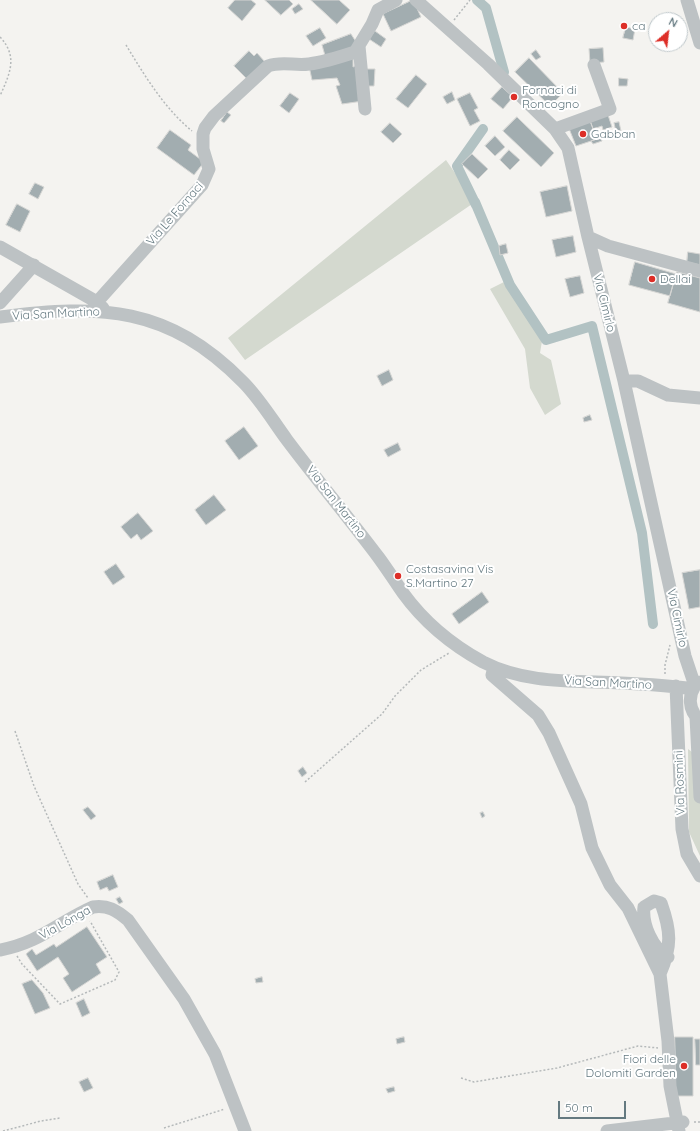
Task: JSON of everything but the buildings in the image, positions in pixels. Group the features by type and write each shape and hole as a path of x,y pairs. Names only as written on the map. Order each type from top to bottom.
{"street":[{"path":"202,140 205,128 214,116 268,66 275,64 307,64 334,59 355,52 372,24 378,10 396,0"},
{"name":"Via Cimirlo","path":"416,0 488,64 555,129 568,148 588,237 624,381 688,665 696,686 691,707 698,719 700,797"},
{"path":"687,0 700,43"},
{"path":"359,46 365,109"},
{"path":"555,129 610,109 594,65"},
{"name":"Via Le Fornaci","path":"98,302 202,185 209,169 202,140"},
{"path":"588,237 616,248 700,271"},
{"path":"0,247 34,264 67,286 98,302 106,312"},
{"path":"0,302 34,264"},
{"name":"Via San Martino","path":"0,317 82,310 142,318 169,327 210,353 245,383 296,453 379,558 404,594 442,636 494,667 518,676 568,681 676,686"},
{"path":"624,381 638,381 668,395 700,398"},
{"path":"688,665 676,686 696,686"},
{"path":"494,667 492,675 538,715 549,732 581,804 592,848 610,885 628,908 660,974 668,1048 670,1086 680,1125 607,1131"},
{"name":"Via Rosmini","path":"676,686 682,829 687,854 700,876"},
{"name":"Via Lónga","path":"6,949 39,938 88,909 103,905 116,910 128,920 184,999 215,1054 245,1131"},
{"path":"660,974 668,957"}],"path":[{"path":"447,29 470,0"},
{"path":"0,37 10,50 12,68 0,96"},
{"path":"126,45 142,72 176,118 202,140"},
{"path":"305,782 382,714 395,696 421,670 459,647"},
{"path":"6,949 60,1004 115,980 119,972 88,909 34,786 15,731"},
{"path":"461,1078 474,1082 557,1068 638,1046 668,1048"},
{"path":"164,1128 228,1108 238,1112"},
{"path":"2,1131 60,1118"}],"shaded area":[{"path":"446,160 475,202 245,360 228,338"},
{"path":"508,280 543,335 540,353 551,360 561,404 545,415 530,388 525,349 490,289"},
{"path":"688,749 700,758 700,856 689,832"}],"waterway":[{"path":"477,0 486,8 504,72"},
{"path":"476,205 457,166 483,129"},
{"path":"475,202 510,285 546,340 592,326 642,533 653,624"}],"place":[{"name":"ca","path":"624,26"},
{"name":"Fornaci di Roncogno","path":"514,97"},
{"name":"Gabban","path":"583,134"},
{"name":"Dellai","path":"652,279"},
{"name":"Costasavina Vis S.Martino 27","path":"398,576"},
{"name":"Fiori delle Dolomiti Garden","path":"684,1066"}]}
